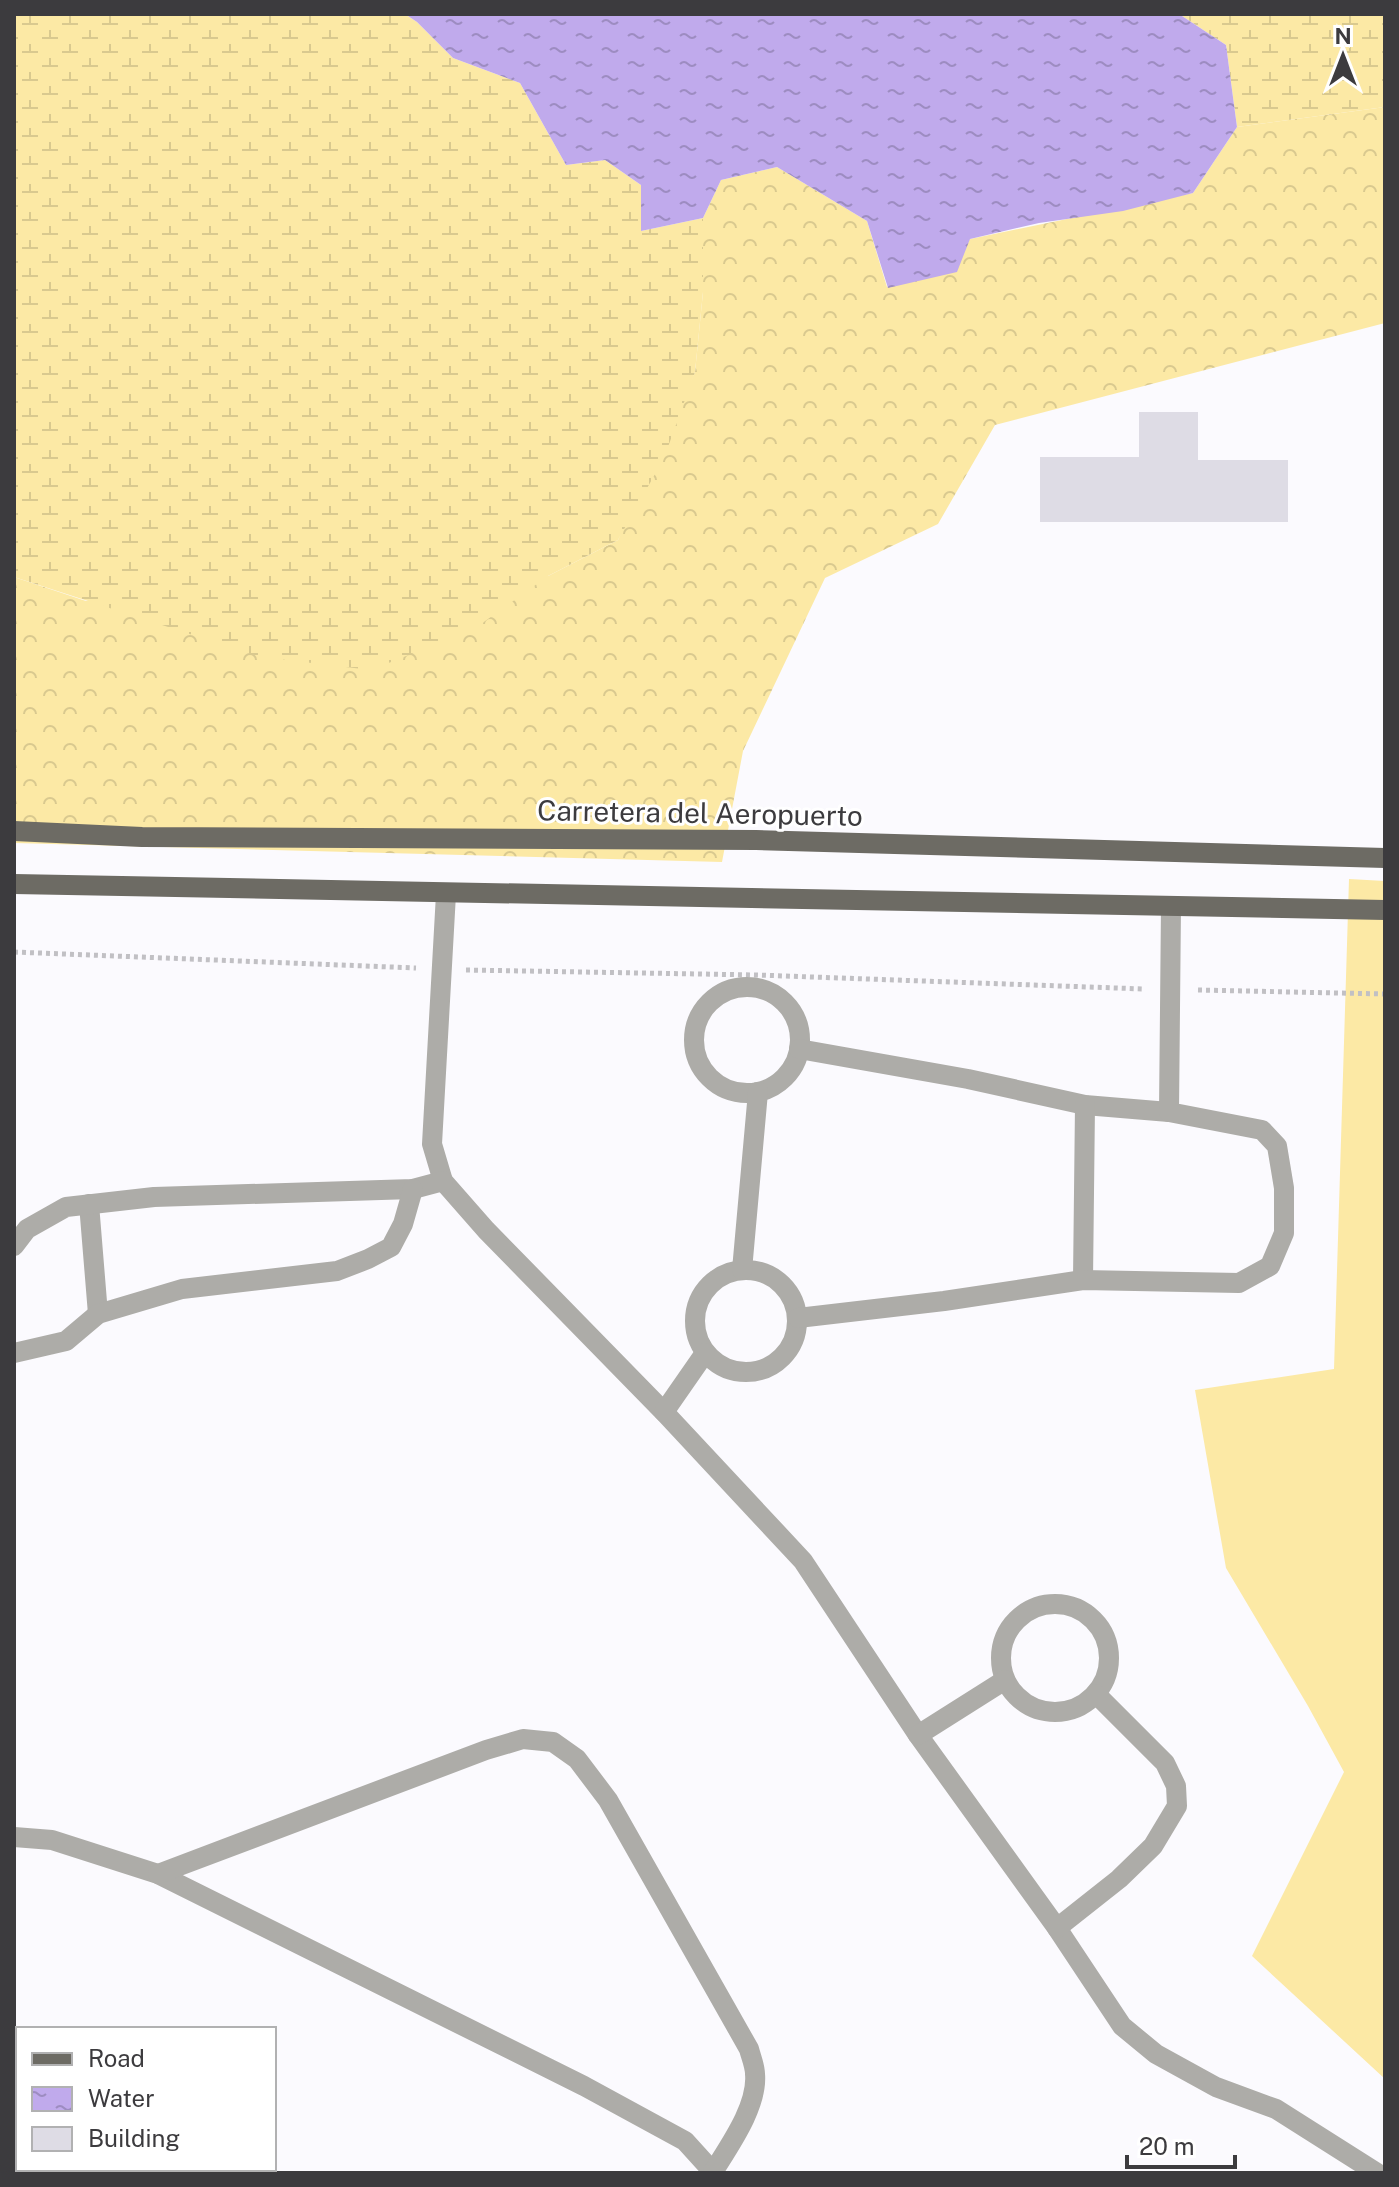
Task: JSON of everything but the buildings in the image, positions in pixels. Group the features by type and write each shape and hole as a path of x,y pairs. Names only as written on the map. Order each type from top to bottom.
{"main road":[{"name":"Carretera del Aeropuerto","path":"14,831 142,837 756,840 1385,858"},
{"path":"14,884 1385,910"}],"street":[{"path":"446,894 432,1144 443,1181 486,1230 664,1412 803,1561 918,1735 1057,1928 1122,2026 1156,2054 1216,2087 1276,2109 1377,2173"},
{"path":"1169,1112 1171,906"},
{"path":"750,987 767,991 782,1000 794,1015 800,1031 799,1049 785,1077 773,1086 758,1092 740,1092 722,1087 708,1076 698,1061 694,1044 695,1026 703,1010 716,997 732,989 750,987"},
{"path":"798,1318 944,1301 1083,1280 1239,1283 1270,1266 1284,1233 1284,1188 1277,1146 1262,1130 1169,1112 1085,1105 968,1079 799,1049"},
{"path":"742,1270 758,1092"},
{"path":"1083,1280 1085,1105"},
{"path":"14,1246 27,1229 66,1207 154,1197 413,1189 443,1181"},
{"path":"14,1353 66,1341 98,1314 182,1289 337,1271 368,1259 391,1247 403,1224 413,1189"},
{"path":"89,1204 98,1314"},
{"path":"742,1270 758,1271 786,1288 798,1318 796,1334 779,1362 748,1372 732,1371 717,1364 705,1353 697,1339 694,1323 702,1294 727,1273 742,1270"},
{"path":"664,1412 705,1353"},
{"path":"1055,1603 1072,1606 1088,1614 1101,1627 1108,1643 1110,1661 1105,1679 1096,1694 1082,1705 1065,1711 1046,1711 1029,1706 1014,1695 1000,1663 1001,1645 1008,1628 1020,1615 1037,1606 1055,1603"},
{"path":"918,1735 1005,1680"},
{"path":"1057,1928 1119,1879 1153,1846 1177,1806 1176,1786 1165,1763 1096,1694"},
{"path":"14,1837 52,1840 158,1874 584,2086 685,2141 714,2173 740,2129 752,2098 756,2076 749,2049 608,1800 577,1759 553,1742 523,1739 486,1750 158,1874"}],"path":[{"path":"14,952 443,969 1385,994"}],"green space":[{"path":"14,14 405,14 453,58 520,83 566,165 605,160 641,185 641,231 703,218 703,292 695,372 664,458 618,540 548,576 474,629 371,670 261,657 14,577"},
{"path":"1179,14 1385,14 1385,107 1237,127 1226,45"},
{"path":"1385,107 1385,323 995,425 938,524 825,578 743,751 722,862 14,843 14,577 86,601 548,576 618,540 695,372 703,292 703,218 721,180 777,167 867,221 887,287 970,239 1193,193 1237,127"},
{"path":"1349,879 1385,881 1385,2079 1252,1956 1344,1772 1226,1568 1195,1390 1334,1369"}],"water":[{"path":"405,14 1179,14 1226,45 1237,127 1193,193 1123,211 1039,223 970,239 957,272 888,288 867,221 777,167 721,180 703,218 641,231 641,185 605,160 566,165 520,83 453,58"}]}
